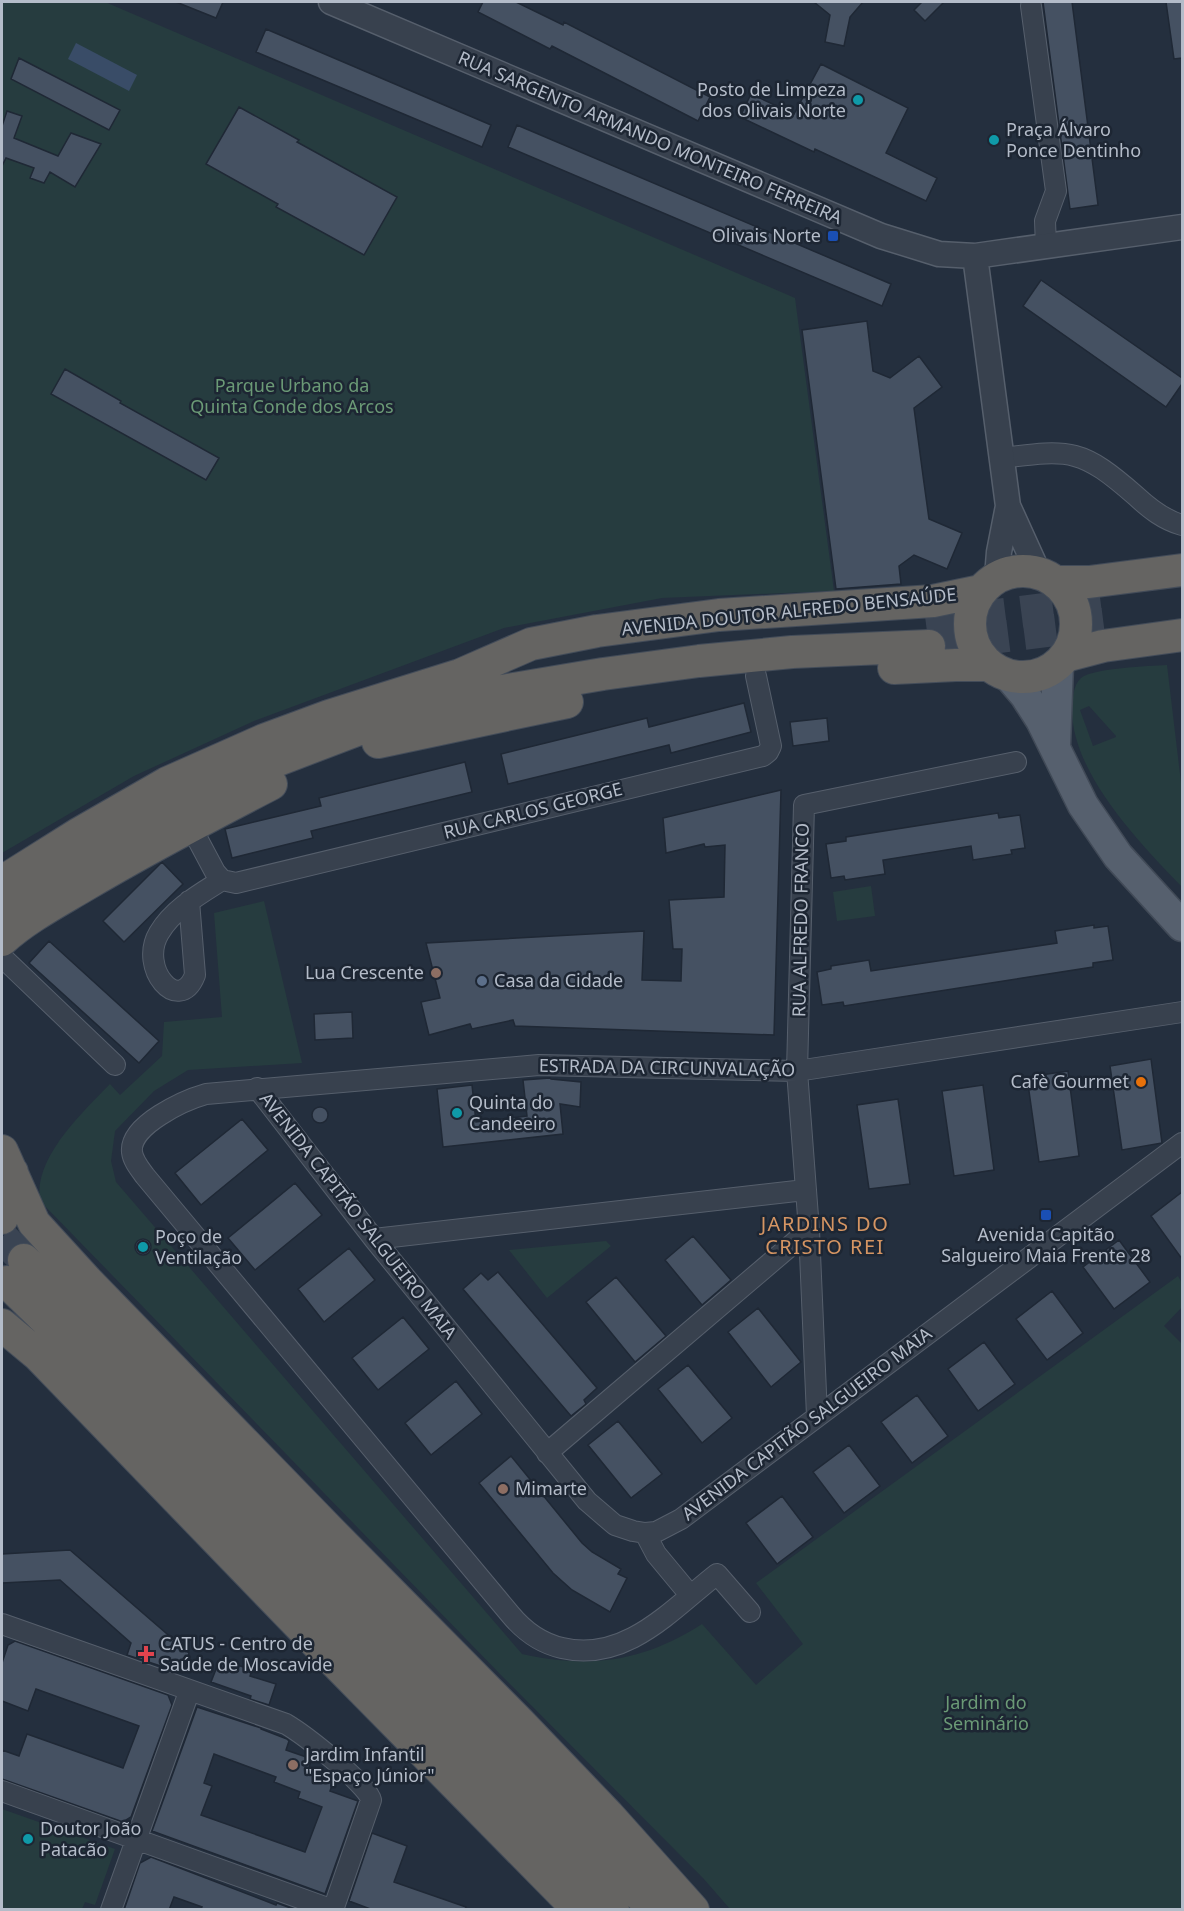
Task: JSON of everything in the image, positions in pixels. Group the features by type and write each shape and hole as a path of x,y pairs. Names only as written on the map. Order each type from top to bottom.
{"highway":[{"path":"1182,570 1089,582 1017,571 989,584 972,609 970,630 976,650 998,670 1025,677 1043,673 1062,660 1103,646 1182,635"},
{"path":"1047,577 1070,598 1076,617 1074,638 1062,660"},
{"name":"AVENIDA DOUTOR ALFREDO BENSAÚDE","path":"2,882 80,833 167,783 253,745 329,716 460,675 531,644 597,631 730,614 933,602 989,584"},
{"path":"1182,591 1117,611 1182,614"},
{"name":"AVENIDA DOUTOR ALFREDO BENSAÚDE","path":"2,940 10,932 181,817 262,766 380,722 472,696 603,674 928,635 790,630 695,640 460,675"},
{"name":"AVENIDA DOUTOR ALFREDO BENSAÚDE","path":"377,743 560,703 756,676 956,665 998,670"},
{"name":"AVENIDA DOUTOR ALFREDO BENSAÚDE","path":"181,817 293,773 533,686"},
{"path":"2,910 62,871 181,817"},
{"path":"2,1218 7,1161"},
{"path":"7,1161 34,1223 322,1523 519,1722 608,1815 693,1910"},
{"path":"613,1910 565,1856 86,1359 16,1271 108,1340 535,1781 654,1910"},
{"path":"2,1324 38,1355 579,1910"},
{"path":"2,1342 38,1355"}],"main road":[{"path":"1055,745 1062,660"},
{"path":"998,670 1029,702 1055,745 1083,805 1118,856 1182,926"}],"street":[{"name":"RUA SARGENTO ARMANDO MONTEIRO FERREIRA","path":"331,2 881,236 939,254 975,256 1182,227"},
{"path":"1030,6 1056,191 1045,221 1046,246"},
{"path":"975,256 1008,506 999,552 989,584"},
{"path":"1002,458 1045,453 1077,456 1107,471 1157,514 1182,525"},
{"path":"1008,506 1047,577"},
{"name":"RUA CARLOS GEORGE","path":"222,880 236,883 763,756 771,746 756,676"},
{"name":"RUA ALFREDO FRANCO","path":"797,1071 804,805 1016,762"},
{"path":"181,817 222,880 189,901"},
{"path":"2,957 115,1065"},
{"name":"ESTRADA DA CIRCUNVALAÇÃO","path":"750,1612 717,1574 637,1636 615,1647 600,1650 571,1650 541,1641 510,1614 134,1160 131,1150 135,1138 146,1126 169,1110 207,1094 257,1088 561,1065 797,1071 1182,1012"},
{"path":"797,1071 817,1416"},
{"name":"AVENIDA CAPITÃO SALGUEIRO MAIA","path":"257,1088 374,1239 587,1501 607,1519 624,1529 645,1533 656,1532 683,1518 1182,1143"},
{"path":"374,1239 805,1190"},
{"path":"547,1453 808,1230"},
{"path":"645,1533 656,1554 690,1595"},
{"path":"2,1624 189,1692 286,1724 301,1733 368,1792 370,1806 333,1910 2,1791"},
{"path":"111,1910 189,1692"}],"green space":[{"name":"Parque Urbano da Quinta Conde dos Arcos","path":"2,2 105,2 795,298 834,591 662,598 504,628 254,721 134,776 2,853"},
{"path":"1167,665 1182,791 1182,887 1128,828 1095,782 1075,733 1072,708 1076,684 1087,675 1109,670","holes":["1089,706 1116,736 1093,746 1080,710"]},
{"path":"871,886 875,916 837,921 833,892"},
{"name":"Jardim do Seminário","path":"264,901 302,1063 188,1070 154,1091 115,1131 111,1161 116,1182 522,1654 571,1661 615,1659 659,1647 702,1624 756,1685 803,1644 756,1583 1178,1276 1182,1283 1182,1307 1164,1326 1182,1344 1182,1909 730,1909 703,1878 500,1674 40,1201 40,1185 44,1169 62,1137 110,1084 120,1095 162,1056 164,1022 222,1017 214,913"},
{"path":"606,1241 611,1246 547,1298 509,1250"},
{"path":"2,1809 115,1849 95,1905 85,1902 82,1909 2,1910"}],"water":[{"path":"76,43 137,75 129,91 68,59"}],"building":[{"path":"176,2 223,2 216,18"},
{"path":"483,2 516,2 563,25 564,22 710,97 698,121 552,46 550,49 478,12"},
{"path":"814,2 863,2 850,17 844,46 825,42 830,15"},
{"path":"922,2 944,2 925,21 914,10"},
{"path":"1043,2 1072,2 1098,205 1070,209"},
{"path":"1166,2 1182,2 1182,58 1174,59"},
{"path":"266,29 491,125 482,147 256,52"},
{"path":"19,58 120,110 109,130 11,79"},
{"path":"821,64 908,108 886,153 937,178 926,201 740,117 751,94 794,114"},
{"path":"239,107 397,197 364,255 276,207 278,204 206,164"},
{"path":"7,111 22,116 14,138 58,156 71,133 101,144 75,187 50,172 44,183 30,178 34,168 6,158 2,166 2,126"},
{"path":"517,125 891,284 882,306 508,147"},
{"path":"1041,280 1182,378 1182,384 1166,407 1023,306"},
{"path":"867,321 873,371 890,378 919,356 942,387 914,408 924,483 929,519 962,533 947,569 914,555 899,566 901,584 836,589 802,330"},
{"path":"65,369 121,401 120,403 219,458 206,480 51,394"},
{"path":"744,703 751,732 671,753 669,745 508,784 501,754 647,718 649,727"},
{"path":"827,718 829,741 793,746 790,722"},
{"path":"465,762 472,792 311,831 313,838 232,858 225,829 321,806 319,798"},
{"path":"781,790 774,1035 515,1026 513,1020 472,1029 470,1024 429,1035 421,1002 440,998 426,943 644,931 642,980 681,981 682,949 673,949 669,900 724,897 725,845 705,847 704,844 666,853 663,818"},
{"path":"998,813 999,818 1020,815 1025,848 1011,850 1012,854 973,860 971,846 883,860 885,874 845,880 844,876 831,878 826,844 846,841 846,837"},
{"path":"162,862 183,884 124,942 103,921"},
{"path":"1094,925 1094,928 1108,926 1113,960 1093,963 1093,967 844,1006 843,1002 822,1005 817,972 831,969 831,966 869,960 871,971 1057,943 1055,931"},
{"path":"49,941 159,1041 139,1063 29,963"},
{"path":"352,1012 353,1038 315,1040 314,1014"},
{"path":"1151,1059 1162,1143 1122,1150 1110,1066"},
{"path":"1068,1071 1079,1156 1039,1162 1027,1077"},
{"name":"Quinta do Candeeiro","path":"550,1078 581,1082 580,1107 560,1104 563,1134 443,1147 437,1089 472,1085 476,1122 527,1116 523,1080"},
{"path":"983,1085 994,1170 954,1176 942,1091"},
{"path":"898,1099 910,1184 869,1189 857,1105"},
{"path":"317,1107 323,1107 328,1115 326,1121 317,1123 312,1118 312,1112"},
{"path":"242,1119 268,1150 201,1205 175,1173"},
{"path":"295,1183 322,1215 255,1270 228,1238"},
{"path":"1182,1192 1182,1259 1151,1216"},
{"path":"693,1236 731,1280 702,1305 665,1260"},
{"name":"Poço de Ventilação","path":"140,1239 146,1239 151,1247 149,1253 140,1255 135,1250 135,1244"},
{"path":"1119,1240 1150,1282 1114,1309 1083,1267"},
{"path":"349,1248 375,1280 324,1322 298,1289"},
{"path":"498,1272 597,1388 584,1400 586,1404 571,1416 463,1289 481,1273 488,1280"},
{"path":"616,1277 666,1336 635,1362 586,1302"},
{"path":"1052,1291 1083,1333 1047,1360 1016,1319"},
{"path":"758,1308 801,1362 771,1387 728,1332"},
{"path":"403,1317 429,1349 378,1390 352,1358"},
{"path":"984,1342 1015,1384 978,1411 948,1369"},
{"path":"688,1365 732,1418 702,1443 658,1389"},
{"path":"456,1381 482,1414 431,1455 405,1423"},
{"path":"917,1395 948,1436 912,1463 881,1422"},
{"path":"618,1421 662,1474 631,1498 588,1445"},
{"path":"849,1445 880,1486 844,1513 813,1472"},
{"path":"511,1456 582,1543 592,1552 621,1569 618,1574 627,1578 610,1612 572,1590 553,1573 479,1483"},
{"path":"782,1496 813,1537 777,1564 746,1523"},
{"path":"70,1550 189,1653 182,1673 127,1655 131,1643 60,1580 2,1583 2,1554"},
{"path":"15,1641 168,1695 172,1705 131,1817 123,1822 2,1779 2,1750 19,1756 27,1734 123,1768 139,1726 36,1689 28,1711 2,1701 2,1663 8,1645"},
{"path":"220,1659 252,1670 250,1676 276,1684 269,1705 211,1682"},
{"path":"197,1707 287,1739 289,1741 286,1750 312,1759 308,1770 334,1780 330,1791 358,1801 325,1894 152,1831","holes":["214,1754 276,1777 274,1782 300,1792 298,1798 322,1807 305,1852 201,1815 212,1786 204,1783"]},
{"path":"372,1833 407,1846 394,1882 466,1907 465,1910 373,1910 349,1901"},
{"path":"151,1857 276,1905 277,1903 296,1910 200,1910 202,1907 174,1897 169,1910 124,1910 140,1863"}],"tunnel":[{"path":"926,624 1115,600"},
{"path":"929,646 1118,622"},
{"path":"2,1237 24,1260"}],"place":[{"name":"Posto de Limpeza dos Olivais Norte","path":"858,100"},
{"name":"Praça Álvaro Ponce Dentinho","path":"994,140"},
{"name":"Olivais Norte","path":"833,236"},
{"name":"Lua Crescente","path":"436,973"},
{"name":"Casa da Cidade","path":"482,981"},
{"name":"Cafè Gourmet","path":"1141,1082"},
{"name":"Quinta do Candeeiro","path":"457,1113"},
{"name":"Avenida Capitão Salgueiro Maia Frente 28","path":"1046,1215"},
{"name":"Poço de Ventilação","path":"143,1247"},
{"name":"Mimarte","path":"503,1489"},
{"name":"CATUS - Centro de Saúde de Moscavide","path":"146,1654"},
{"name":"Jardim Infantil \"Espaço Júnior\"","path":"293,1765"},
{"name":"Doutor João Patacão","path":"28,1839"}],"district":[{"name":"JARDINS DO CRISTO REI","path":"825,1236"}]}
